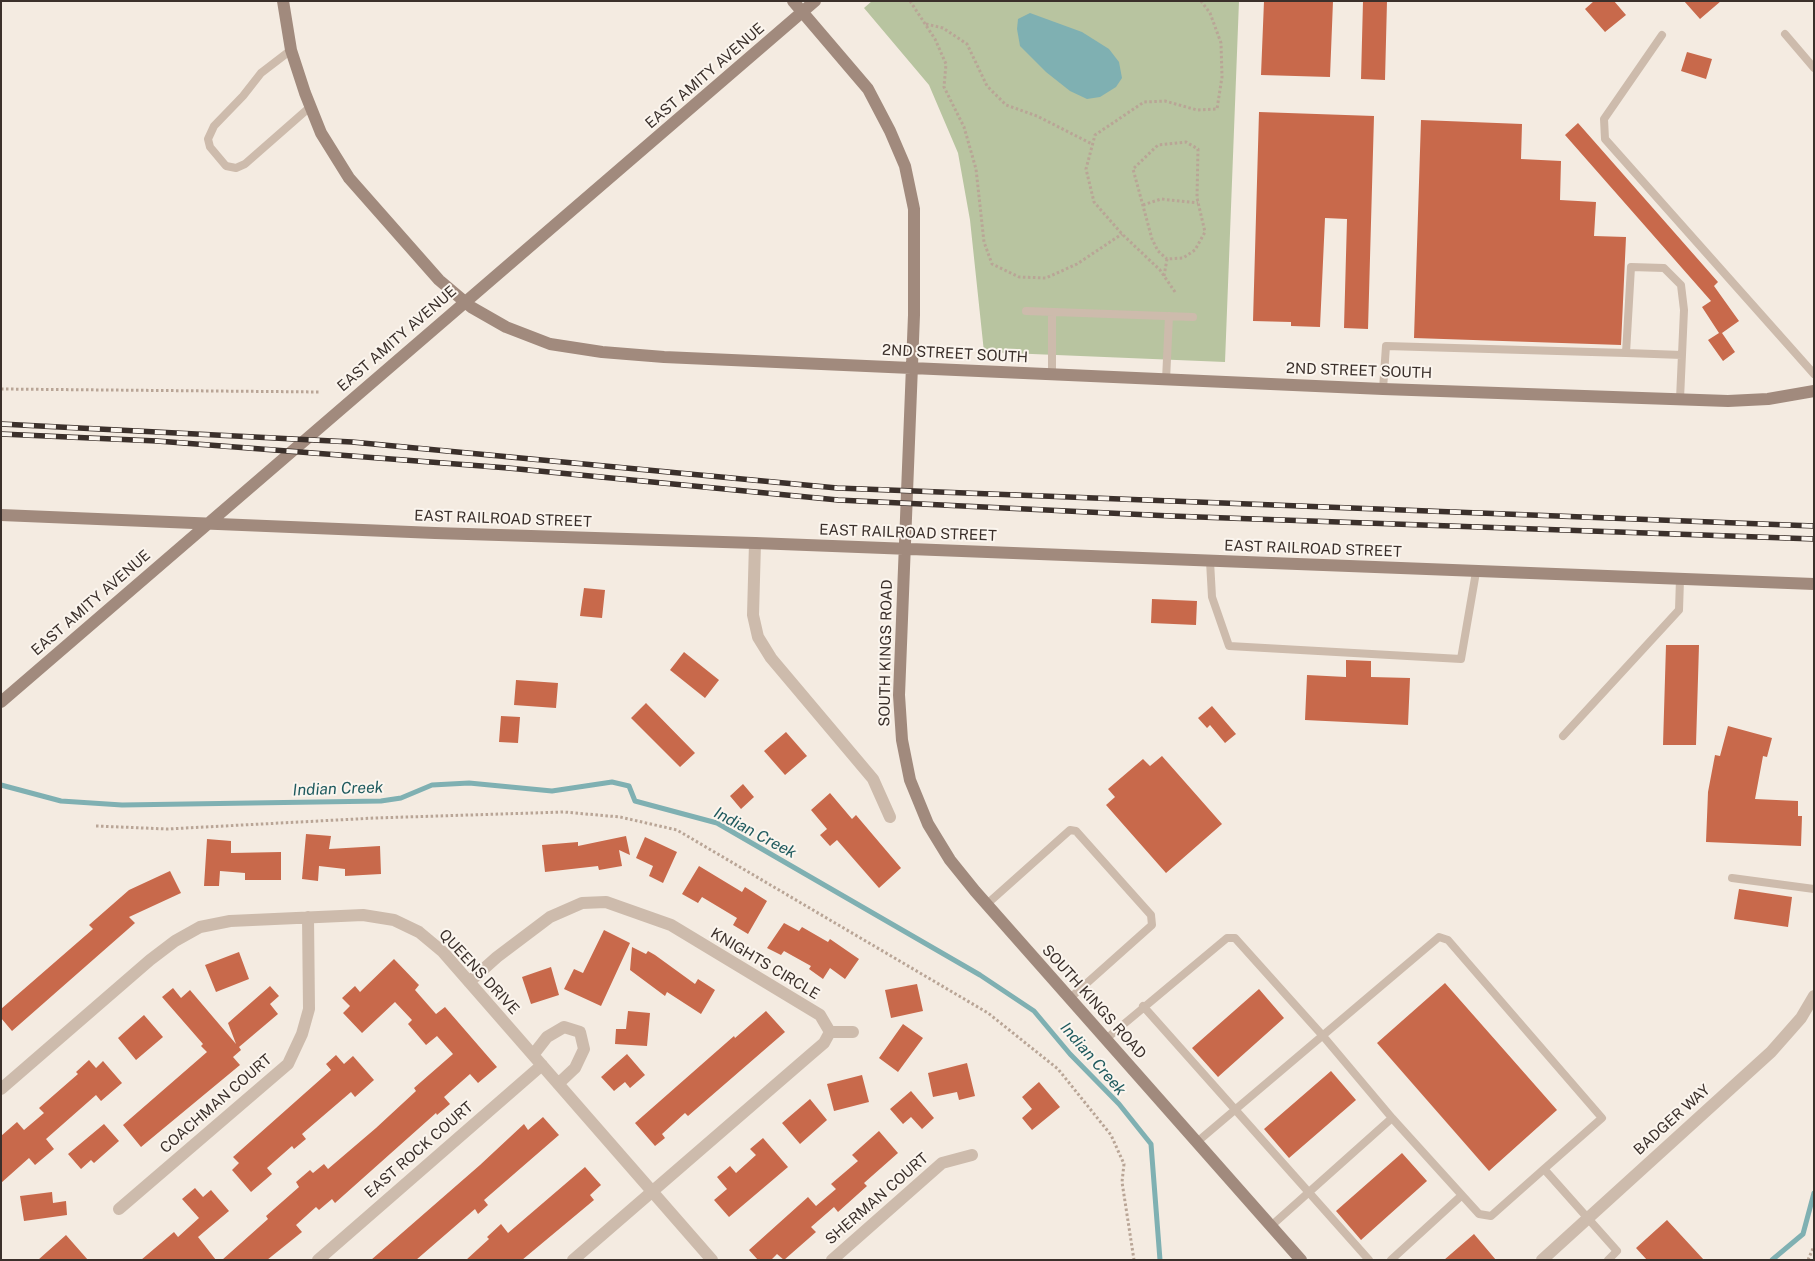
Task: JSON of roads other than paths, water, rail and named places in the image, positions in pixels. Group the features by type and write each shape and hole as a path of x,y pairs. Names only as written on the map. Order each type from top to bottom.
{"street":[{"name":"2ND STREET SOUTH","path":"283,1 291,50 310,108 321,133 349,178 439,280 471,307 499,323 550,344 602,352 664,357 1382,389 1680,399 1768,399 1814,392"},
{"name":"SOUTH KINGS ROAD","path":"793,1 868,89 890,131 905,166 914,209 914,315 898,695 902,740 910,780 928,824 950,860 1069,999 1301,1260"},
{"name":"EAST AMITY AVENUE","path":"1,702 815,1"},
{"name":"EAST RAILROAD STREET","path":"1,515 1814,584"},
{"path":"756,543 753,615 758,637 771,658 873,779 890,817"},
{"name":"KNIGHTS CIRCLE","path":"469,982 497,957 550,917 582,903 606,902 671,925 820,1016 830,1032"},
{"name":"QUEENS DRIVE","path":"1,1089 175,941 200,927 230,921 363,915 394,920 418,932 431,942 469,982 712,1260"},
{"name":"COACHMAN COURT","path":"119,1209 288,1064 302,1034 309,1009 308,917"},
{"name":"BADGER WAY","path":"1542,1260 1771,1052 1801,1018 1814,996"},
{"path":"533,1055 547,1037 564,1027 580,1032 584,1049 575,1068 558,1084"},
{"path":"573,1260 810,1056 824,1043 830,1032 853,1032"},
{"name":"EAST ROCK COURT","path":"318,1260 542,1065"},
{"name":"SHERMAN COURT","path":"832,1260 942,1164 972,1155"}],"lane":[{"path":"1785,34 1812,64"},
{"path":"1662,35 1604,119 1605,139 1814,374"},
{"path":"291,50 261,73 243,96 214,126 208,138 210,147 226,166 236,168 245,164 310,108"},
{"path":"1626,353 1631,267 1664,268 1682,285 1684,310 1680,399"},
{"path":"1026,311 1193,317"},
{"path":"1052,312 1052,374"},
{"path":"1166,380 1169,316"},
{"path":"1382,389 1386,346 1682,355"},
{"path":"1210,561 1212,597 1229,646 1461,659 1476,572"},
{"path":"1563,736 1679,610 1680,579"},
{"path":"987,904 1070,830 1076,831 1151,915 1152,925 1069,999"},
{"path":"1732,878 1814,889"},
{"path":"1106,1039 1143,1006 1227,938 1236,938 1323,1036 1392,1118 1479,1214 1491,1216 1602,1118 1448,940 1439,937 1323,1036 1235,1109 1197,1142"},
{"path":"1143,1006 1370,1260"},
{"path":"1271,1226 1392,1118"},
{"path":"1544,1168 1617,1252 1608,1260"},
{"path":"1391,1260 1461,1196"}],"water":[{"path":"1030,13 1082,32 1109,49 1119,62 1122,78 1116,87 1100,97 1087,99 1070,91 1046,72 1020,46 1017,29 1018,19"}],"waterway":[{"name":"Indian Creek","path":"1,785 61,801 122,805 381,801 401,798 432,785 469,783 552,791 612,782 629,786 635,801 717,823 980,975 1034,1011 1070,1054 1119,1104 1151,1144 1160,1260"},
{"name":"Indian Creek","path":"1772,1260 1803,1234 1814,1193"}],"railway":[{"path":"1,424 352,442 837,488 1814,526"},
{"path":"1,434 157,441 508,468 838,500 1171,516 1814,539"}]}
